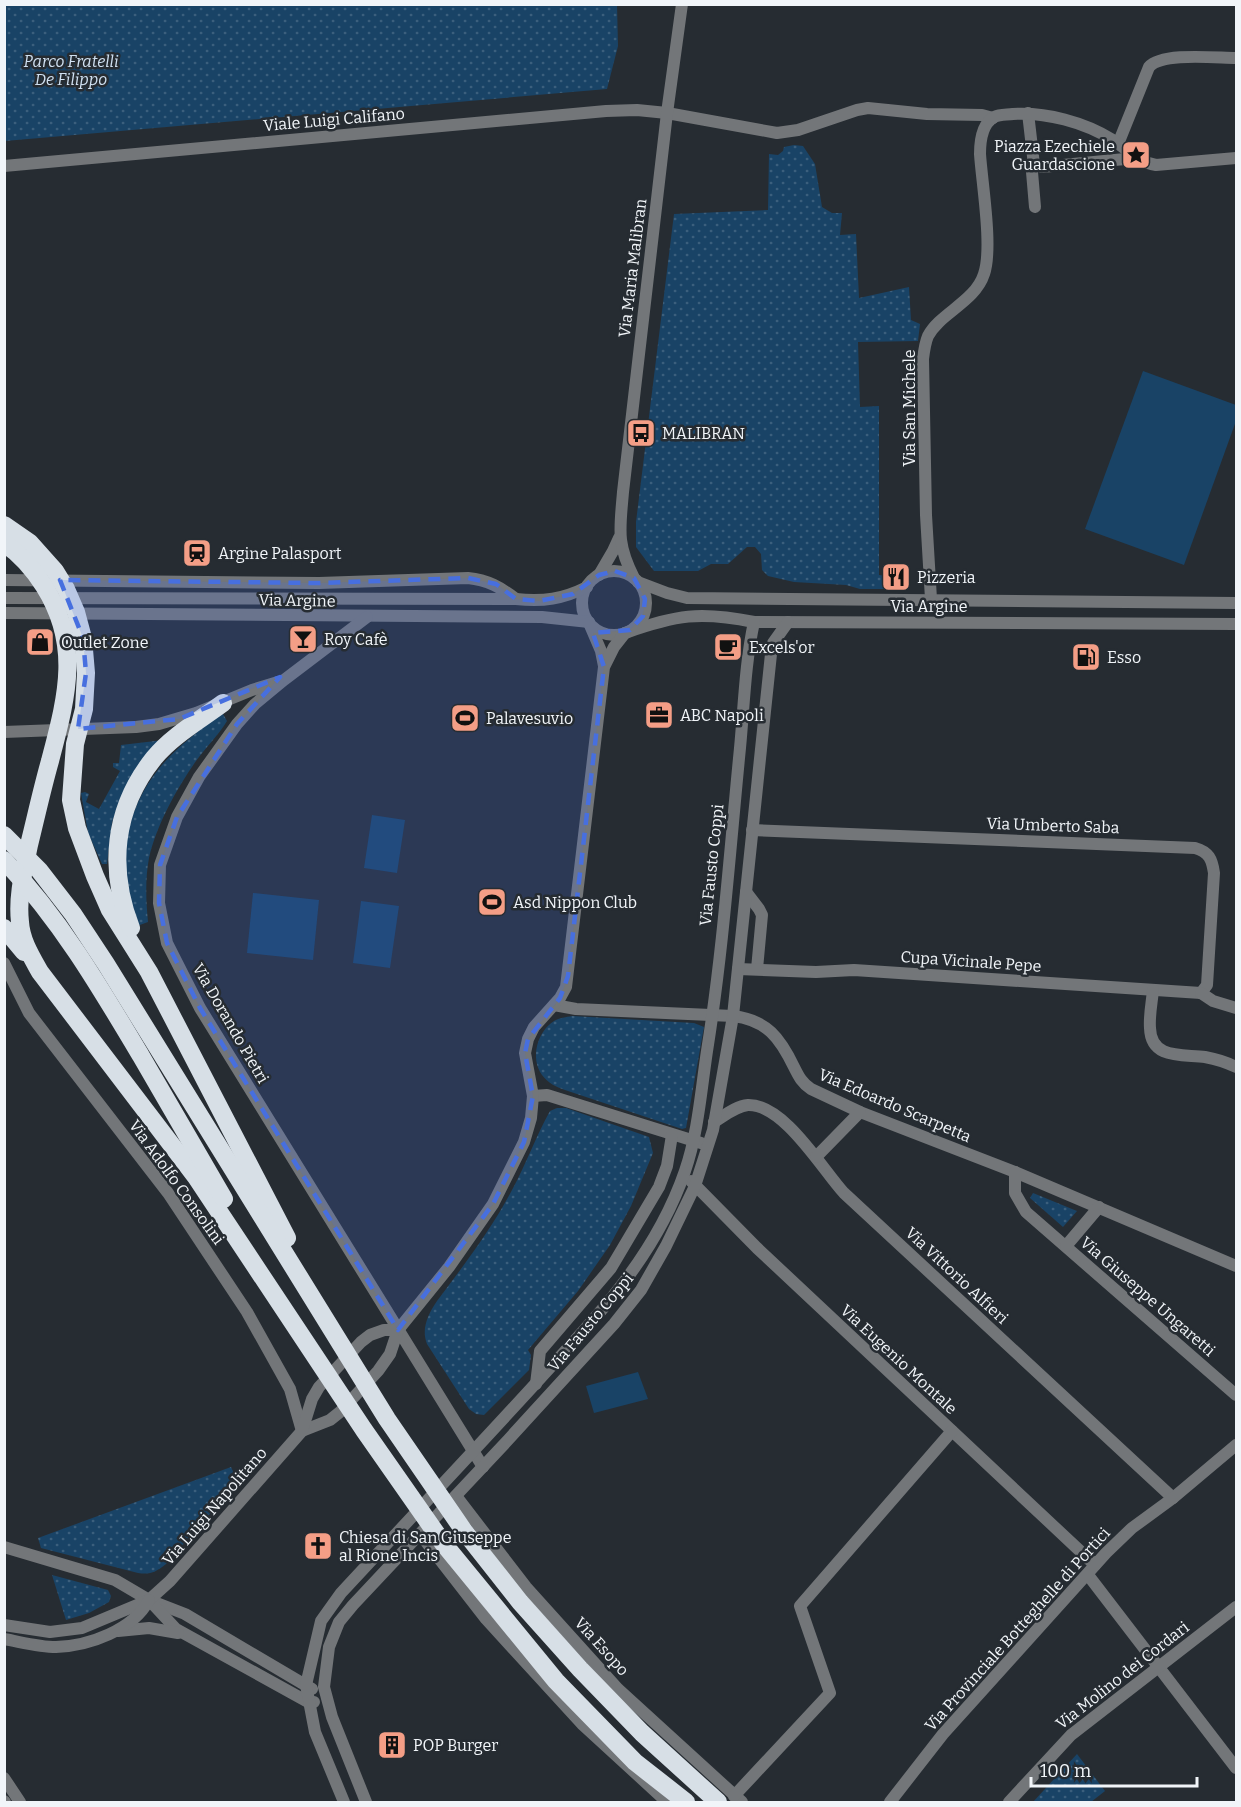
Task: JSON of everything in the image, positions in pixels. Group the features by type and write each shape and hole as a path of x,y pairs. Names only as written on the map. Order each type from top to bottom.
{"highway":[{"path":"4,525 30,543 55,572 66,589 83,638 86,673 84,709 73,760 71,800 77,828 110,910 149,972 288,1240 313,1301"},
{"path":"4,543 23,559 48,592 62,625 68,662 65,700 24,870 19,909 24,940 40,972"},
{"path":"149,972 122,905 117,876 117,842 123,817 134,789 155,758 223,703"},
{"path":"4,835 39,870 73,914 106,964 327,1324 387,1419 464,1532 520,1602 642,1733 731,1800"},
{"path":"4,860 26,883 94,976 306,1341"},
{"path":"4,928 196,1177 363,1430 443,1543 548,1672 635,1762 686,1803"}],"street":[{"name":"Via Maria Malibran","path":"636,580 624,556 620,537 623,492 682,4"},
{"path":"1116,142 1149,67 1154,62 1165,58 1236,58"},
{"name":"Viale Luigi Califano","path":"4,166 606,111 637,110 777,133 791,132 868,108 927,114 982,115 993,118"},
{"path":"1028,113 1034,165 1032,172 1035,207"},
{"path":"993,118 1000,115 1047,114 1094,130 1149,164 1236,158"},
{"name":"Via San Michele","path":"931,599 926,515 923,359 925,345 932,330 967,299 984,274 988,255 980,154 981,138 993,118"},
{"path":"1041,167 1125,159 1133,156"},
{"name":"Via Maria Malibran","path":"598,575 620,537"},
{"path":"615,571 625,573 636,580 643,591 645,607 639,623 625,633 608,634 597,630 589,622 582,605 587,587 598,575 615,571"},
{"name":"Via Argine","path":"4,580 319,583 468,578 496,584 516,599"},
{"name":"Via Argine","path":"636,580 667,593 687,598 1236,603"},
{"name":"Via Argine","path":"4,598 516,599 539,601 562,598 587,587"},
{"name":"Via Argine","path":"4,613 542,617 589,622"},
{"name":"Via Argine","path":"625,633 663,619 684,616 726,616 754,622 1236,624"},
{"name":"Via Dorando Pietri","path":"367,617 284,680 255,704 237,724 199,777 177,817 160,865 159,903 167,943 200,1008 483,1467"},
{"name":"Via Luigi Napolitano","path":"302,1431 330,1420 378,1371 390,1354 398,1330 449,1267 493,1204 524,1142 531,1118 533,1096 525,1053 528,1039 534,1027 554,1005 566,987 568,975 604,667 601,651 589,622"},
{"name":"Via Fausto Coppi","path":"344,1803 315,1732 308,1702 306,1684 321,1621 332,1604 597,1318 628,1280 654,1238 685,1173 694,1141 713,1016 744,709 747,657 754,622"},
{"name":"Via Fausto Coppi","path":"327,1701 324,1687 325,1669 329,1647 339,1622 579,1363 641,1290 666,1246 695,1186 714,1122 733,1016 771,654 773,643 788,622"},
{"name":"Via Luigi Napolitano","path":"604,667 614,647 625,633"},
{"path":"4,732 136,727 179,719 284,680"},
{"name":"Via Umberto Saba","path":"752,830 1201,850 1210,857 1214,873 1207,985 1201,993"},
{"path":"746,892 762,915 757,969"},
{"name":"Via Adolfo Consolini","path":"4,963 28,1013 168,1193 247,1312 290,1389 302,1431"},
{"name":"Cupa Vicinale Pepe","path":"738,969 816,972 854,970 1201,993"},
{"path":"1153,990 1150,1028 1157,1046 1171,1055 1213,1059 1236,1067"},
{"path":"1201,993 1214,1001 1236,1008"},
{"name":"Via Edoardo Scarpetta","path":"554,1005 576,1009 733,1016 758,1023 779,1038 798,1076 807,1087 860,1112 1015,1172 1236,1266"},
{"path":"533,1096 547,1095 672,1135 708,1144"},
{"name":"Via Vittorio Alfieri","path":"714,1122 741,1107 757,1107 785,1124 816,1157 843,1193 1173,1498"},
{"path":"816,1157 860,1112"},
{"name":"Via Fausto Coppi","path":"536,1384 540,1351 611,1268 656,1193 667,1166 672,1135"},
{"name":"Via Giuseppe Ungaretti","path":"1015,1172 1015,1193 1021,1206 1236,1395"},
{"name":"Via Eugenio Montale","path":"685,1173 757,1248 952,1431 1091,1570 1158,1666 1236,1768"},
{"name":"Via Giuseppe Ungaretti","path":"1066,1246 1099,1207"},
{"name":"Via Luigi Napolitano","path":"115,1631 143,1612 149,1600 170,1581 302,1431 312,1399 319,1387 361,1342 370,1335 384,1330 398,1330"},
{"path":"731,1800 830,1693 800,1606 952,1431"},
{"name":"Via Provinciale Botteghelle di Portici","path":"890,1803 943,1734 1091,1570 1132,1528 1173,1498 1236,1445"},
{"name":"Via Esopo","path":"456,1496 526,1587 618,1689 731,1800"},
{"path":"420,1534 486,1619 582,1724 667,1803"},
{"path":"4,1547 115,1580 149,1600 185,1614 306,1684 327,1701 366,1803"},
{"path":"4,1625 32,1630 66,1631 82,1628 149,1600"},
{"path":"149,1600 172,1626 188,1636 308,1702 327,1701"},
{"name":"Via Molino dei Cordari","path":"1009,1803 1071,1735 1236,1607"},
{"path":"4,1639 55,1647 87,1642 115,1631 149,1628 188,1636"},
{"path":"4,1778 20,1803"}],"highlighted area":[{"path":"615,571 634,578 645,599 643,616 630,630 593,633 604,667 568,976 560,998 528,1039 525,1053 533,1096 524,1142 493,1204 398,1330 200,1008 167,943 159,903 160,865 177,817 237,724 280,677 179,719 78,729 86,673 83,638 60,580 319,583 468,578 496,584 516,599 539,601 573,594 599,575"}],"green space":[{"name":"Parco Fratelli De Filippo","path":"4,5 617,5 618,46 607,89 5,141"},
{"path":"803,146 815,164 822,207 832,213 842,213 840,235 856,234 859,298 909,287 911,320 920,324 918,341 858,342 860,407 879,406 879,575 888,576 888,589 860,589 846,585 794,582 768,576 762,570 761,554 755,547 747,547 728,564 711,564 698,571 654,571 636,547 636,522 674,214 768,210 769,154 778,155 784,147"},
{"path":"1143,371 1236,405 1236,421 1184,565 1085,529"},
{"path":"223,714 227,721 182,783 157,833 149,858 147,874 148,922 137,926 129,899 125,873 130,823 139,800 152,778 168,758 205,725"},
{"path":"164,740 118,804 112,823 107,864 102,864 88,833 81,793 89,794 86,802 99,809 120,771 113,767 113,763 119,763 121,745"},
{"path":"372,815 405,820 397,873 364,868"},
{"path":"253,893 319,900 313,960 247,953"},
{"path":"361,901 399,906 390,968 353,963"},
{"path":"572,1016 694,1023 704,1027 686,1128 682,1129 565,1090 547,1080 542,1075 536,1061 540,1038 554,1021"},
{"path":"566,1108 649,1137 653,1153 631,1206 610,1245 578,1291 528,1350 531,1355 529,1370 484,1415 476,1414 469,1409 427,1344 426,1322 437,1301 477,1247 504,1205 550,1111"},
{"path":"1033,1193 1077,1211 1063,1227 1030,1198"},
{"path":"638,1372 648,1399 594,1413 586,1386"},
{"path":"231,1467 238,1482 166,1564 153,1572 138,1573 41,1548 38,1538"},
{"path":"52,1575 108,1590 111,1596 109,1602 89,1613 66,1620"},
{"path":"1077,1754 1105,1791 1091,1802 1033,1802"}],"place":[{"name":"Piazza Ezechiele Guardascione","path":"1136,155"},
{"name":"MALIBRAN","path":"641,433"},
{"name":"Argine Palasport","path":"197,553"},
{"name":"Pizzeria","path":"896,577"},
{"name":"Roy Cafè","path":"303,639"},
{"name":"Outlet Zone","path":"40,642"},
{"name":"Excels'or","path":"728,647"},
{"name":"Esso","path":"1086,657"},
{"name":"ABC Napoli","path":"659,715"},
{"name":"Palavesuvio","path":"465,718"},
{"name":"Asd Nippon Club","path":"492,902"},
{"name":"Chiesa di San Giuseppe al Rione Incis","path":"318,1546"},
{"name":"POP Burger","path":"392,1745"}]}
